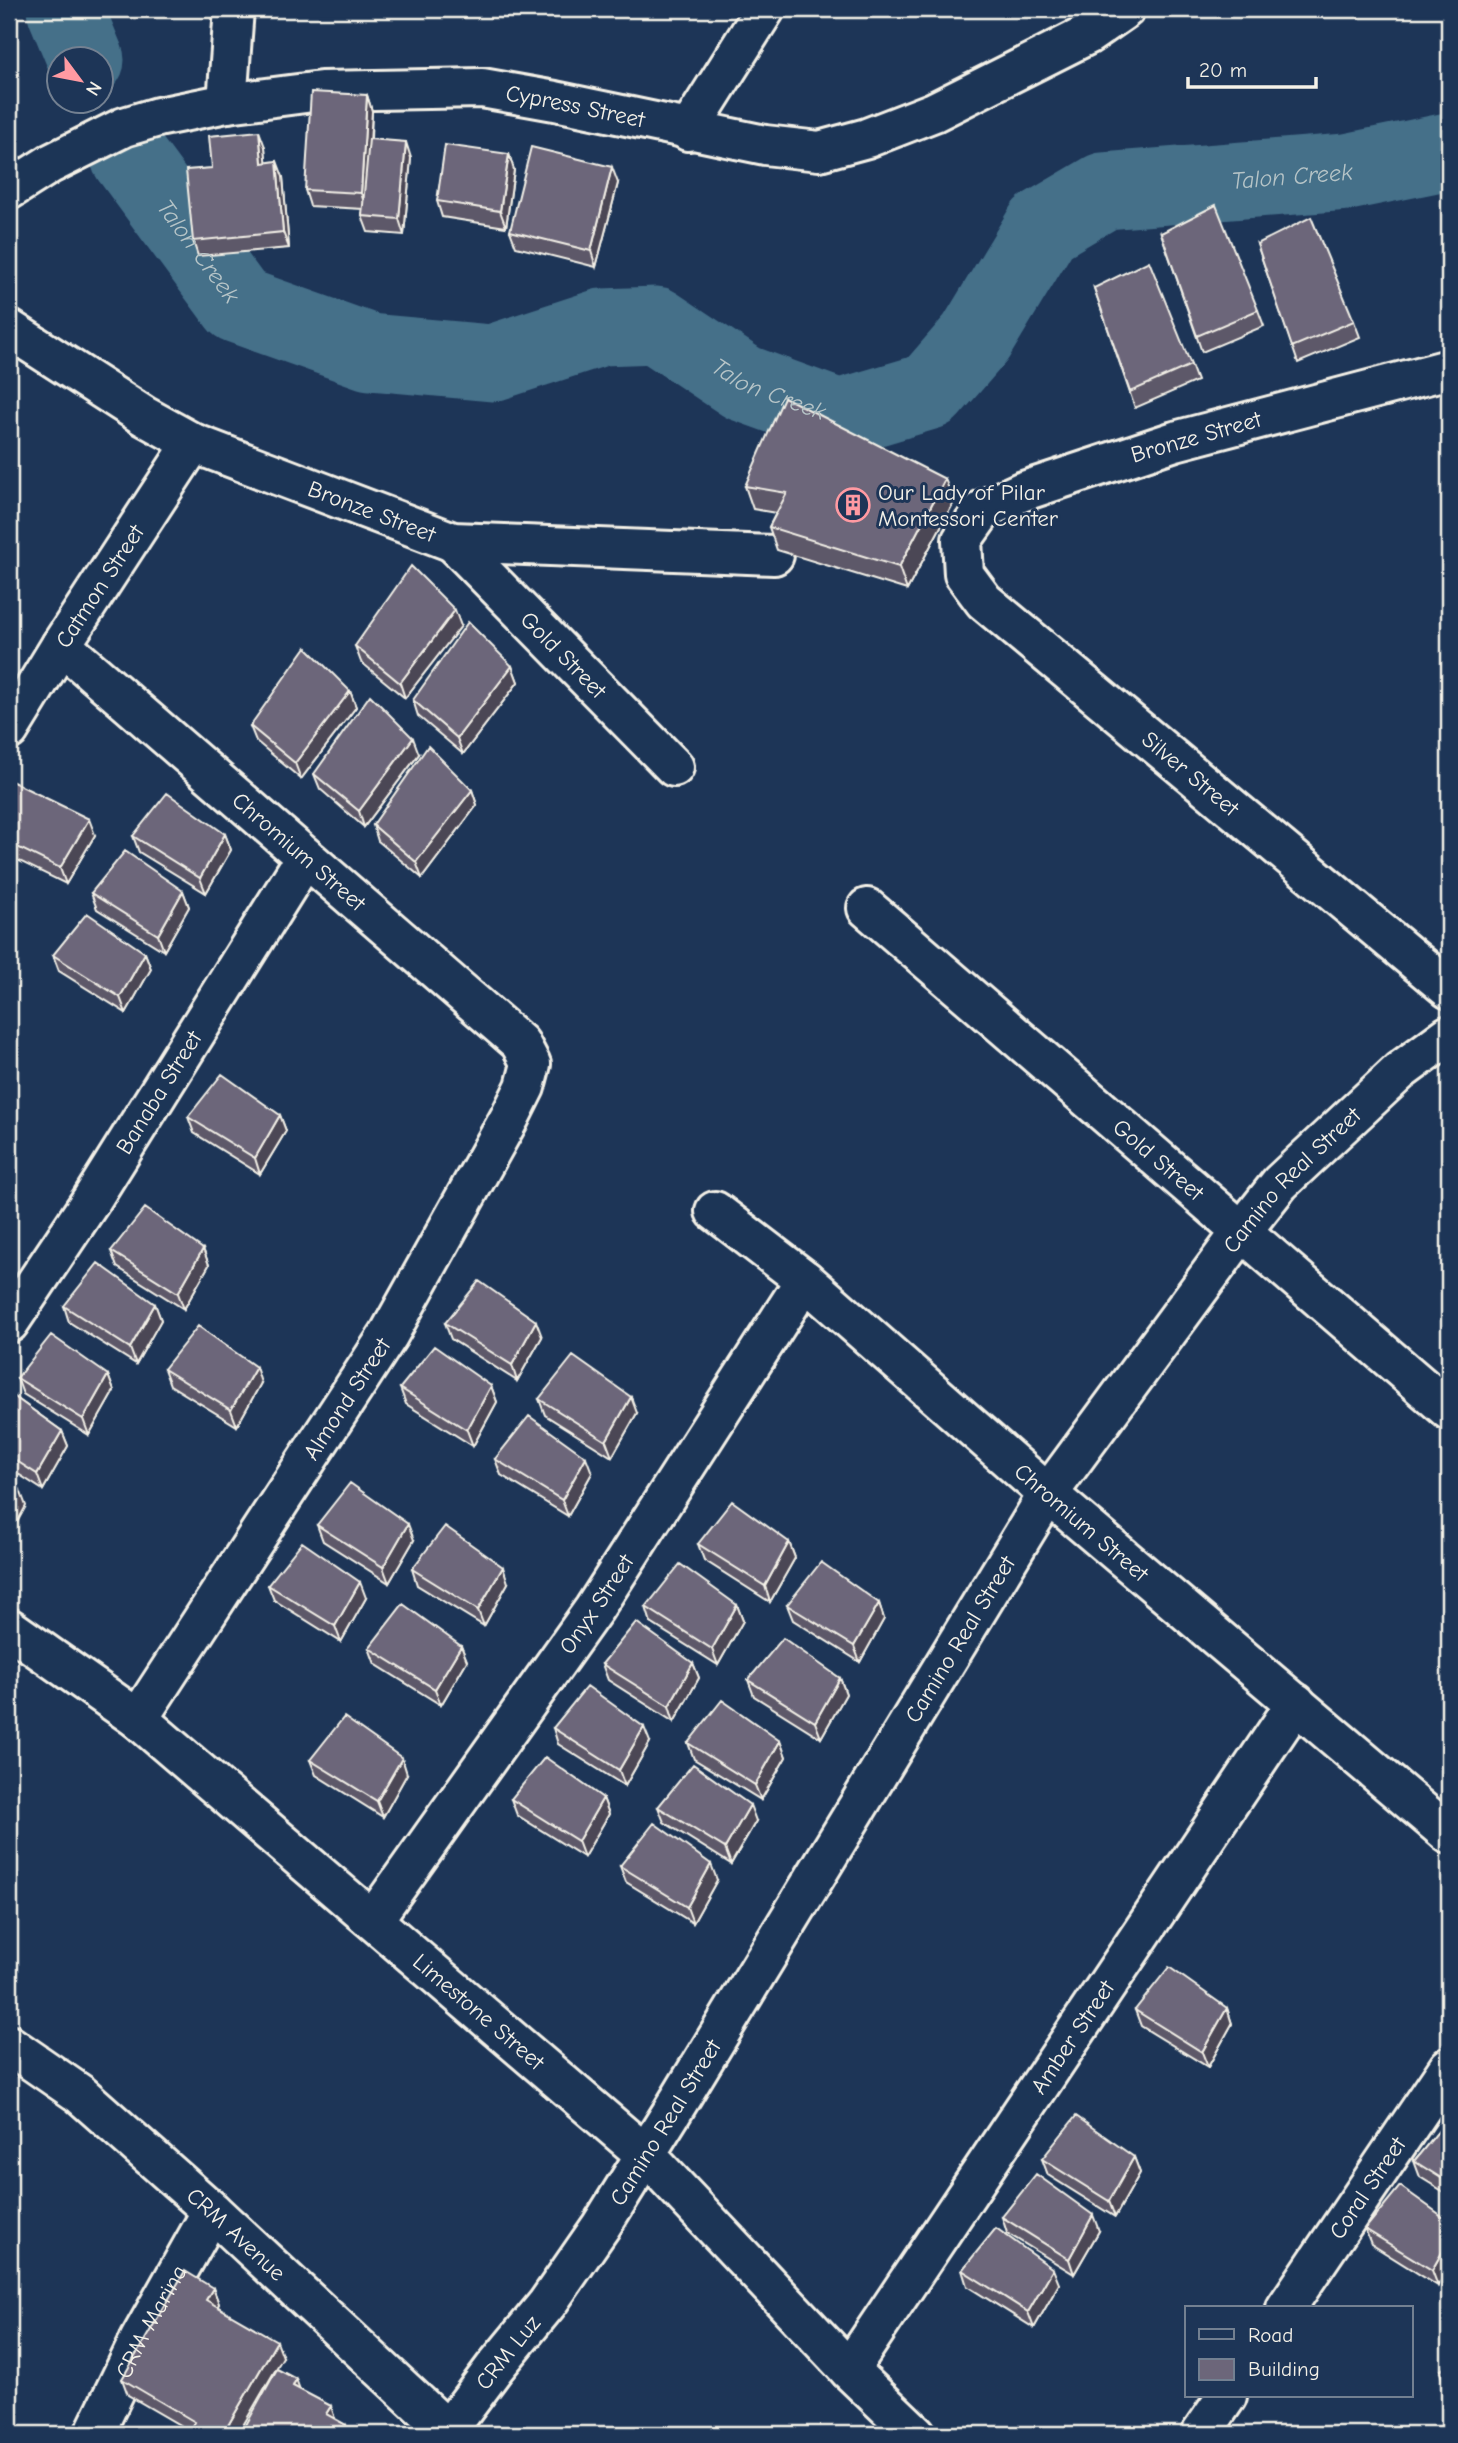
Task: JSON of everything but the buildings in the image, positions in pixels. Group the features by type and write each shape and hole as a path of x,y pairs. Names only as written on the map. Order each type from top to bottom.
{"street":[{"path":"227,103 234,9"},
{"path":"688,131 765,9"},
{"name":"Cypress Street","path":"9,190 50,164 124,127 227,103 321,91 482,88 555,101 688,131 765,145 818,151 867,138 934,112 1089,34 1125,9"},
{"name":"Bronze Street","path":"9,329 144,416 193,443 453,542 775,555"},
{"name":"Bronze Street","path":"962,540 984,509 1021,492 1175,441 1449,369"},
{"name":"Catmon Street","path":"9,730 61,645 193,443"},
{"name":"Silver Street","path":"962,540 964,574 984,601 1449,989"},
{"name":"Gold Street","path":"453,542 674,767"},
{"name":"Chromium Street","path":"61,645 520,1043 531,1064"},
{"name":"Banaba Street","path":"9,1323 93,1199 305,858"},
{"name":"Gold Street","path":"867,908 1449,1410"},
{"name":"Camino Real Street","path":"547,2304 646,2155 1048,1494 1242,1231 1290,1174 1400,1071 1449,1035"},
{"name":"Almond Street","path":"138,1719 389,1334 510,1117 525,1087 531,1064"},
{"name":"Chromium Street","path":"715,1211 805,1280 1048,1494 1449,1834"},
{"name":"Onyx Street","path":"373,1920 594,1609 805,1280"},
{"name":"Limestone Street","path":"9,1628 138,1719 646,2155 849,2370 916,2434"},
{"name":"Amber Street","path":"849,2370 1296,1703"},
{"name":"CRM Avenue","path":"9,2045 80,2094 212,2211 448,2433"},
{"name":"Coral Street","path":"1287,2306 1449,2067"},
{"name":"CRM Marina","path":"94,2434 139,2339 212,2211"},
{"name":"CRM Luz","path":"448,2433 547,2304"},
{"path":"1201,2434 1226,2398"}],"waterway":[{"name":"Talon Creek","path":"65,9 80,46"},
{"name":"Talon Creek","path":"129,157 238,305 370,352 492,363 602,327 656,325 743,383 839,418 930,391 976,338 1043,227 1104,191 1347,172 1449,151"}],"place":[{"name":"Our Lady of Pilar Montessori Center","path":"853,505"}]}
